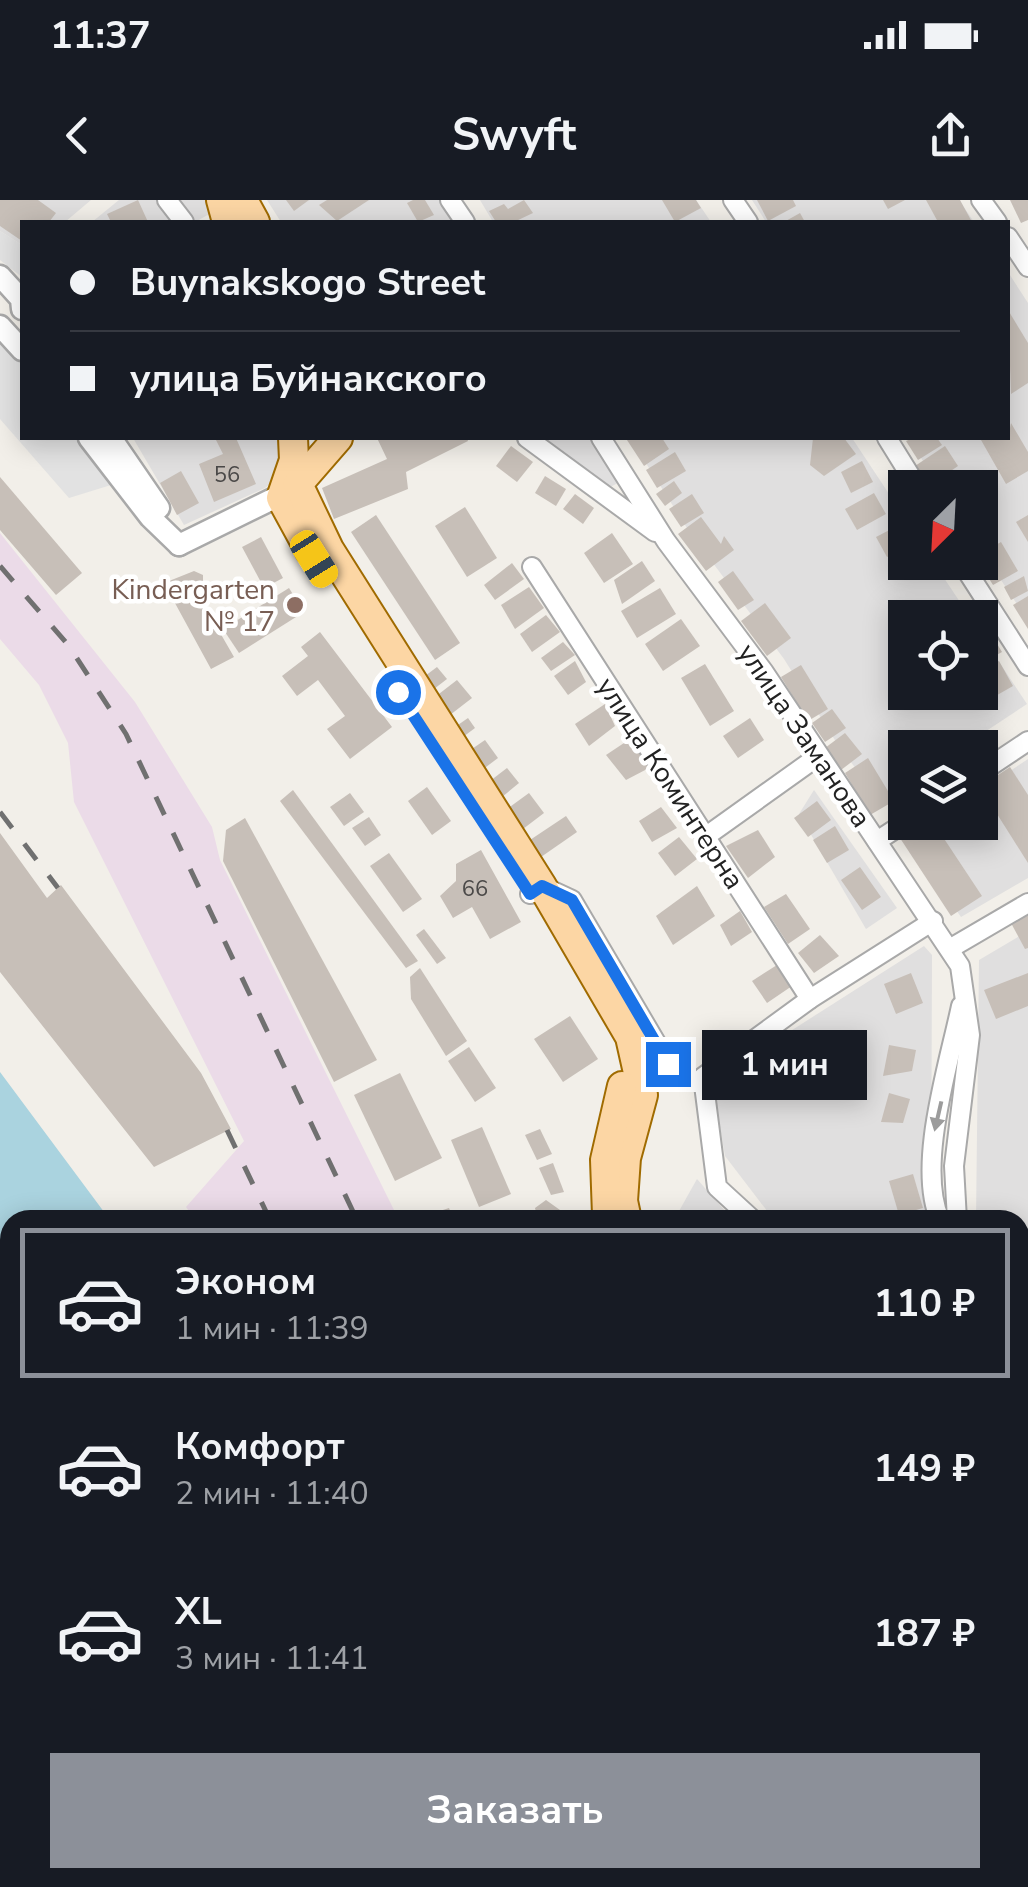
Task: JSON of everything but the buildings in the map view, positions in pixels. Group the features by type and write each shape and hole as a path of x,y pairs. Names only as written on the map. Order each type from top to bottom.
{"main road":[{"path":"293,440 290,491 630,1037 643,1095 626,1158 625,1210"},
{"path":"290,491 336,440"},
{"path":"536,890 616,1043 624,1094 604,1160 607,1210"}],"street":[{"path":"167,200 182,220"},
{"path":"1010,240 1028,267"},
{"path":"0,276 20,298"},
{"path":"3,327 20,348"},
{"path":"91,440 150,517 179,545"},
{"path":"112,440 179,545"},
{"name":"улица Заманова","path":"530,440 666,541"},
{"name":"улица Заманова","path":"602,440 666,541 764,672 817,758 951,948 966,986 970,1035 954,1166 956,1210"},
{"path":"888,440 907,470"},
{"path":"179,545 290,491"},
{"name":"улица Коминтерна","path":"532,566 810,999"},
{"path":"973,580 1028,666"},
{"path":"998,761 1028,741"},
{"path":"705,837 817,758"},
{"path":"877,842 888,834"},
{"path":"536,890 572,900 668,1064"},
{"path":"951,948 1028,903"},
{"path":"742,1210 717,1188 704,1077 810,999 933,921"},
{"path":"938,1210 932,1186 931,1147 966,986"}],"shaded area":[{"path":"0,200 91,200 67,220 20,220 20,244 0,231"},
{"path":"119,200 158,200 177,220 94,220"},
{"path":"176,200 209,200 213,212 193,220"},
{"path":"267,200 448,200 461,220 280,220"},
{"path":"480,200 696,200 710,220 492,220"},
{"path":"752,200 959,200 973,220 765,220"},
{"path":"0,231 20,244 20,275 0,260"},
{"path":"1010,275 1028,303 1028,621 998,575 998,470 929,470 909,440 1010,440"},
{"path":"0,338 20,363 20,440 77,440 111,485 69,498 0,419"},
{"path":"134,440 283,440 285,473 265,488 184,525"},
{"path":"544,440 592,440 618,483 608,488"},
{"path":"631,440 853,440 888,492 888,580 945,580 959,600 888,600 888,710 998,710 998,660 1027,704 988,730 888,730 888,797 881,802 838,745 784,659 687,528"},
{"path":"0,533 135,702 212,827 220,860 394,1210 186,1207 244,1141 74,802 68,743 39,685 0,639"},
{"path":"1028,759 1028,878 961,917 907,840 998,840 998,779"},
{"path":"814,790 897,908 866,929 799,814"},
{"path":"1028,931 1028,1210 976,1210 979,960"},
{"path":"924,946 932,955 931,1210 766,1210 725,1156 712,1081"},
{"path":"697,1179 724,1210 680,1210"}],"water":[{"path":"0,1072 103,1210 0,1210"}],"railway":[{"path":"0,566 69,646 126,734 352,1210"},
{"path":"0,812 58,888"},
{"path":"227,1130 265,1210"}],"place":[{"name":"Kindergarten № 17","path":"295,605"}],"route":[{"path":"398,692 530,894 542,886 572,900 668,1064"}]}
